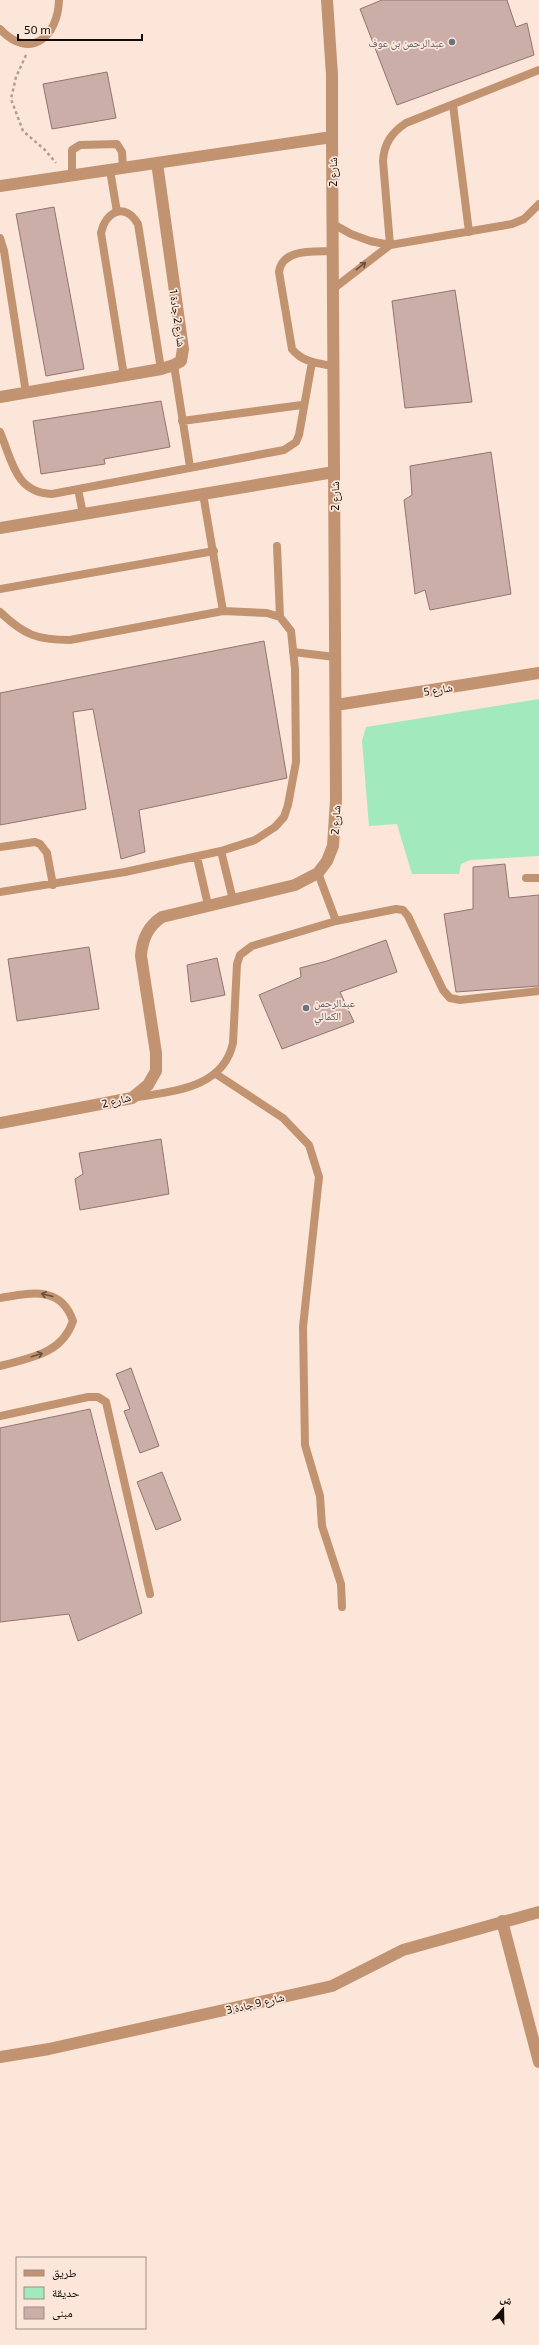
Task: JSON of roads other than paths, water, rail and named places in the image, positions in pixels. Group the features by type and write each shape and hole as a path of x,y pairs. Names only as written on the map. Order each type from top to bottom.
{"street":[{"name":"شارع 2","path":"0,1123 132,1098 148,1085 156,1071 156,1053 141,956 143,941 151,926 162,918 208,905 295,885 318,873 327,861 333,846 336,800 336,705 332,366 332,75 326,0"},
{"path":"0,186 332,137"},
{"name":"شارع 2 جادة 1","path":"156,163 183,349 181,361 174,365"},
{"path":"0,398 161,369 174,365"},
{"path":"0,528 334,472"},
{"name":"شارع 5","path":"336,705 539,673"},
{"name":"شارع 9 جادة 3","path":"0,2057 49,2049 332,1986 403,1950 502,1921 539,1912"},
{"path":"502,1921 539,2061"}],"lane":[{"path":"0,29 8,38 31,45 41,40 51,31 58,15 59,0"},
{"path":"390,245 383,161 387,143 391,135 406,123 539,70"},
{"path":"453,105 469,232"},
{"path":"69,176 72,150 80,145 117,144 122,152 124,168"},
{"path":"110,170 117,212"},
{"path":"333,224 350,234 370,241 390,245 512,224 524,219 539,204"},
{"path":"124,376 101,233 109,214 117,212 125,212 134,217 138,224 161,369"},
{"path":"0,238 4,251 26,393"},
{"path":"333,289 390,245"},
{"path":"332,366 312,362 297,356 292,349 279,272 280,264 285,257 292,254 333,251"},
{"path":"0,432 18,478 25,486 41,494 52,494 284,450 290,447 299,435 302,405 312,362"},
{"path":"174,365 190,467"},
{"path":"182,421 302,405"},
{"path":"78,489 83,514"},
{"path":"203,494 214,551 223,611"},
{"path":"277,546 280,617"},
{"path":"0,589 214,551"},
{"path":"0,612 27,633 46,640 70,640 223,611 267,613 280,617 292,631 296,762 284,817 275,827 255,840 222,851 197,857 52,885 0,892"},
{"path":"293,652 335,657"},
{"path":"0,847 35,842 40,844 47,853 52,885"},
{"path":"222,851 233,900"},
{"path":"197,857 208,905"},
{"path":"318,873 336,921"},
{"path":"526,878 539,878"},
{"path":"132,1098 180,1090 200,1083 216,1074 231,1053 237,964 240,955 252,946 336,921 396,909 403,910 408,916 443,990 450,998 460,1000 539,991"},
{"path":"216,1074 283,1118 309,1145 319,1176 303,1327 305,1445 320,1496 322,1526 341,1584 342,1607"},
{"path":"0,1298 36,1293 52,1296 65,1304 72,1321 69,1331 55,1348 0,1366"},
{"path":"0,1416 88,1397 98,1397 106,1402 150,1594"}],"place":[{"name":"عبدالرحمن بن عوف","path":"452,42"},
{"name":"عبدالرحمن الكمالي","path":"306,1008"}]}
